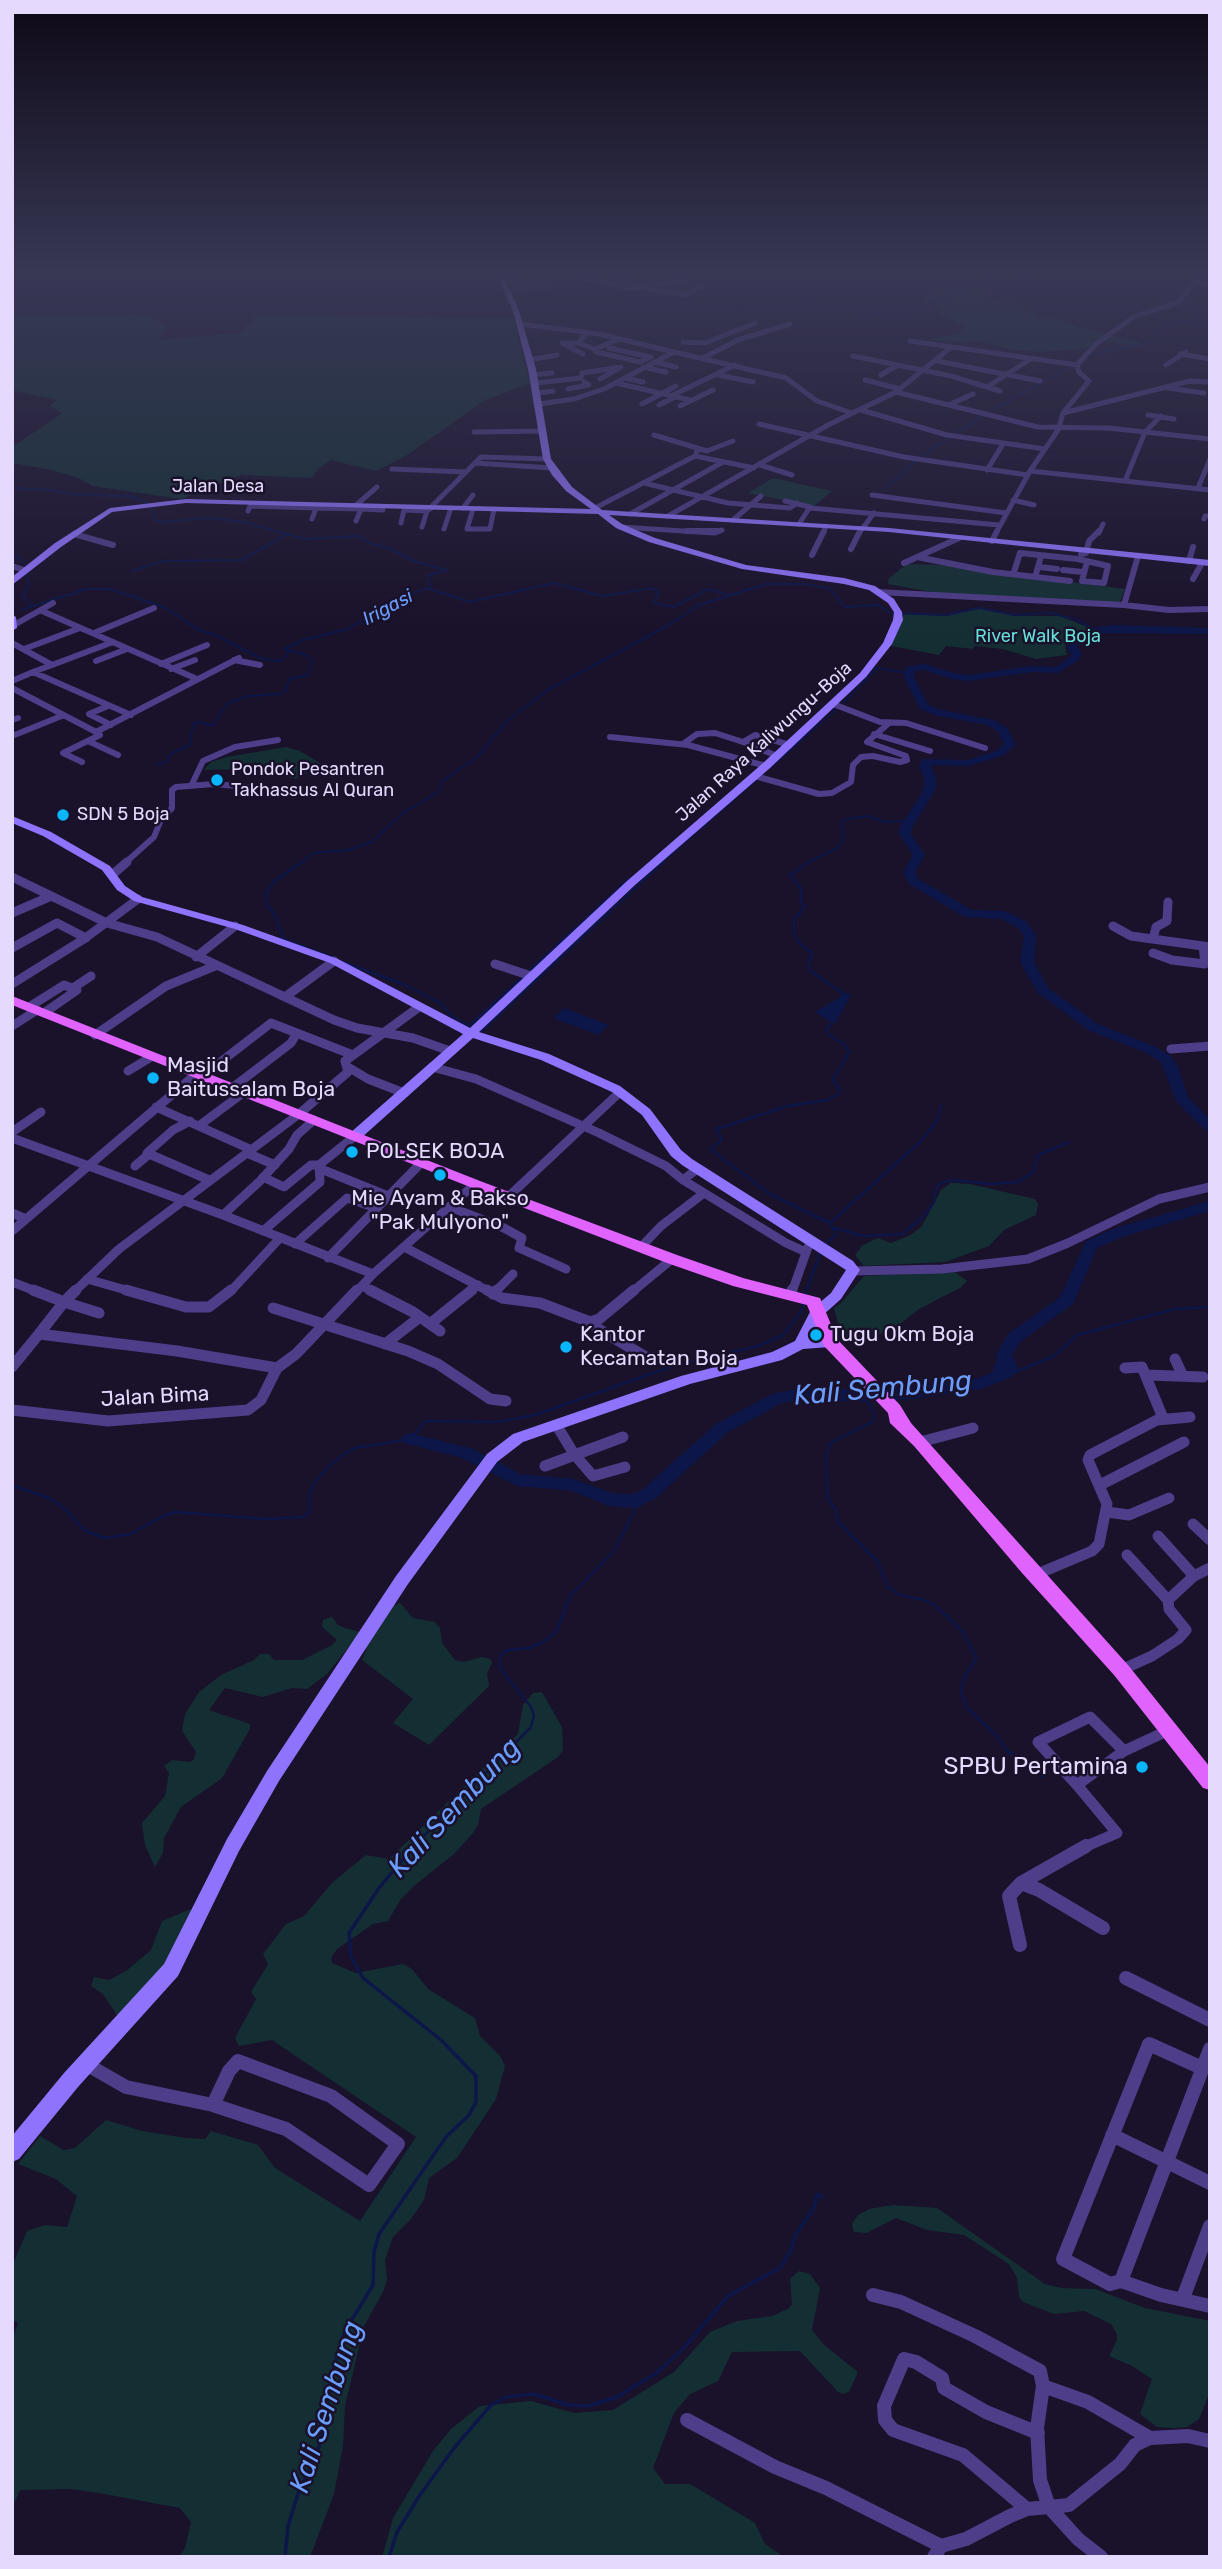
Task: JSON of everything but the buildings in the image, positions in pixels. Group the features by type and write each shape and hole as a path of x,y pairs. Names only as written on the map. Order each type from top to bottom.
{"main road":[{"name":"Jalan Raya Kaliwungu-Boja","path":"355,1136 471,1033 631,883 788,744 838,706 875,660 898,623 898,613 891,601 878,592 854,583 745,567 652,540 621,527 569,488 552,468 547,459 538,397"},
{"name":"Jalan Desa","path":"12,582 26,569 110,510 186,501 249,507 598,510 862,528 1027,545 1039,551 1085,551 1206,563"},
{"path":"12,819 47,834 113,874 121,888 138,900 235,926 334,961 471,1033 545,1057 620,1092 646,1112 676,1153 811,1245 848,1264 854,1272 828,1304 813,1306 792,1295 739,1282 672,1259 508,1197 12,1000"},
{"path":"813,1306 830,1342 1121,1670 1210,1782"},
{"path":"800,1344 813,1306"},
{"path":"12,2152 170,1970 233,1845 273,1776 402,1580 492,1458 519,1438 686,1380 777,1356 800,1344 830,1342"}],"street":[{"path":"539,404 578,397"},
{"path":"642,404 655,397"},
{"path":"659,405 673,397 690,400"},
{"path":"680,406 697,397"},
{"path":"811,397 852,414"},
{"path":"668,516 809,436 885,397"},
{"path":"924,397 1038,427 1108,428 1210,439"},
{"path":"951,404 967,397"},
{"path":"992,541 1029,473 1059,428 1063,413 1076,397"},
{"path":"1063,413 1126,397"},
{"path":"861,410 947,435 1045,449"},
{"path":"1148,415 1174,419"},
{"path":"1125,481 1145,432 1160,416"},
{"path":"759,424 904,457 987,470 1210,490"},
{"path":"474,432 543,432"},
{"path":"782,435 788,437 796,433"},
{"path":"654,435 723,462 757,466 792,475"},
{"path":"679,443 695,437"},
{"path":"598,510 696,452 708,451 733,442"},
{"path":"987,470 1003,444"},
{"path":"422,527 430,508 484,456 547,459"},
{"path":"1198,488 1210,459"},
{"path":"630,514 723,462"},
{"path":"475,463 552,468"},
{"path":"392,469 466,472"},
{"path":"644,483 750,506 792,508 797,503"},
{"path":"356,522 358,508 377,487"},
{"path":"472,495 467,529 490,529 494,509"},
{"path":"872,495 1006,513"},
{"path":"733,520 761,496"},
{"path":"1013,500 1034,505"},
{"path":"785,501 810,509 999,525"},
{"path":"249,507 358,508"},
{"path":"269,515 273,507"},
{"path":"941,519 951,507"},
{"path":"290,517 295,508"},
{"path":"312,519 316,508"},
{"path":"378,521 385,508"},
{"path":"401,523 404,510 430,508"},
{"path":"444,529 451,508"},
{"path":"335,518 339,509"},
{"path":"799,524 810,509"},
{"path":"851,549 874,513"},
{"path":"1063,555 1084,554 1089,541 1097,536 1103,524"},
{"path":"812,555 826,526"},
{"path":"621,527 715,533 722,530"},
{"path":"74,534 113,545"},
{"path":"904,563 959,538"},
{"path":"1189,561 1193,547"},
{"path":"1039,551 1037,571 1083,572"},
{"path":"1014,572 1018,554 1039,551 1108,566 1104,583 1082,581 1087,562"},
{"path":"1060,571 1063,555"},
{"path":"1124,605 1138,556"},
{"path":"917,557 982,571 1070,581"},
{"path":"1193,579 1206,563"},
{"path":"12,566 26,569"},
{"path":"878,592 1124,605 1169,610 1210,609"},
{"path":"13,623 52,603"},
{"path":"94,633 154,608"},
{"path":"41,611 197,679"},
{"path":"24,649 80,628"},
{"path":"12,681 113,642"},
{"path":"12,643 52,665"},
{"path":"161,664 207,645"},
{"path":"96,661 127,649"},
{"path":"96,732 237,659 260,665"},
{"path":"171,669 195,660"},
{"path":"33,672 131,715"},
{"path":"12,688 100,735 63,753 82,762"},
{"path":"107,706 89,714 111,725"},
{"path":"838,706 888,724 906,723 985,748"},
{"path":"12,736 64,715"},
{"path":"610,737 683,744 766,766 823,795 851,782 853,765 861,757 873,756 900,762 907,760 906,756 867,742 888,724"},
{"path":"12,728 20,732"},
{"path":"683,744 704,733 715,733 743,742 766,766"},
{"path":"874,734 930,751"},
{"path":"743,742 755,735 788,744"},
{"path":"192,784 203,761 235,747 278,740"},
{"path":"88,741 118,755"},
{"path":"113,874 154,837 160,822 172,808 172,790 192,784 259,788"},
{"path":"12,877 107,923 157,937 345,1025 413,1038 450,1051"},
{"path":"12,913 49,897"},
{"path":"12,984 86,938 138,900"},
{"path":"1153,939 1156,926 1167,921 1168,902"},
{"path":"12,948 57,922 86,938"},
{"path":"196,957 235,926"},
{"path":"1113,926 1128,935 1207,946 1207,964 1172,960 1153,953"},
{"path":"285,997 334,961"},
{"path":"495,964 531,976"},
{"path":"95,1035 166,986 215,966"},
{"path":"73,988 91,976"},
{"path":"12,1026 78,990 64,985 37,1010"},
{"path":"404,1093 368,1079 344,1062 419,1007"},
{"path":"12,1231 156,1107 270,1023 353,1055"},
{"path":"135,1166 173,1130 195,1123 237,1090 290,1043 297,1032"},
{"path":"1171,1049 1210,1046"},
{"path":"128,1071 151,1057"},
{"path":"12,1367 64,1302 120,1249 181,1200 299,1114 348,1072 348,1067"},
{"path":"432,1067 476,1079 583,1126 666,1166 683,1181 746,1220 811,1245 792,1295"},
{"path":"508,1197 620,1092"},
{"path":"156,1107 195,1123 275,1165"},
{"path":"12,1132 41,1112"},
{"path":"223,1215 263,1178 297,1135 314,1120"},
{"path":"263,1231 320,1182 320,1167 355,1136"},
{"path":"12,1138 223,1215 373,1274"},
{"path":"149,1154 209,1181"},
{"path":"328,1258 421,1163"},
{"path":"263,1178 284,1186 311,1165 388,1196"},
{"path":"683,1181 697,1169"},
{"path":"39,1334 177,1350 277,1368 296,1354 373,1274 406,1248 475,1184"},
{"path":"854,1272 942,1269 1028,1259 1068,1243 1159,1199 1210,1187"},
{"path":"641,1247 661,1227 704,1193"},
{"path":"295,1244 347,1198 376,1208"},
{"path":"450,1207 504,1228 523,1239 518,1245 521,1249 566,1269"},
{"path":"746,1220 765,1212"},
{"path":"12,1213 26,1219"},
{"path":"87,1279 186,1307 209,1307 220,1302 280,1238"},
{"path":"406,1248 493,1294 540,1303 584,1321 651,1360"},
{"path":"584,1321 599,1319 672,1259"},
{"path":"493,1294 513,1274"},
{"path":"12,1282 99,1313"},
{"path":"431,1323 478,1285"},
{"path":"362,1286 431,1323 440,1331"},
{"path":"274,1308 438,1364 490,1399 506,1401"},
{"path":"385,1344 420,1317"},
{"path":"1175,1359 1182,1374"},
{"path":"1125,1368 1142,1367 1163,1418"},
{"name":"Jalan Bima","path":"12,1410 108,1421 236,1412 256,1405 277,1368"},
{"path":"1147,1375 1182,1374 1203,1377"},
{"path":"1035,1575 1092,1550 1099,1544 1107,1512 1100,1485 1088,1460 1090,1455 1163,1418 1190,1417"},
{"path":"557,1426 574,1454 593,1476 625,1466"},
{"path":"920,1442 973,1428"},
{"path":"545,1466 623,1437"},
{"path":"1100,1485 1184,1442"},
{"path":"1107,1512 1129,1515 1169,1498"},
{"path":"1193,1524 1210,1540"},
{"path":"1158,1536 1195,1576"},
{"path":"1121,1670 1153,1656 1178,1639 1186,1630 1169,1609 1168,1600 1127,1555"},
{"path":"1168,1600 1195,1576 1210,1568"},
{"path":"1020,1945 1009,1896 1021,1884 1078,1850 1117,1833 1038,1742 1090,1717 1124,1751"},
{"path":"1077,1785 1124,1751 1167,1731"},
{"path":"1021,1884 1039,1890 1103,1928"},
{"path":"1126,1978 1210,2020"},
{"path":"1202,2068 1149,2044 1063,2259 1110,2284 1121,2281 1161,2295 1210,2305"},
{"path":"1121,2281 1210,2049"},
{"path":"86,2064 126,2087 213,2105 286,2129 369,2185 398,2144 331,2096 238,2061 229,2071 213,2105"},
{"path":"1112,2135 1210,2183"},
{"path":"1183,2298 1207,2244 1210,2226"},
{"path":"873,2295 901,2302 1040,2371 1043,2386 1038,2433 1040,2480 1049,2507 1078,2539 1101,2557"},
{"path":"1027,2509 963,2455 893,2430 885,2420 884,2406 904,2359 916,2361 942,2378 944,2388 986,2412 1038,2433"},
{"path":"1043,2386 1088,2402 1150,2438"},
{"path":"687,2420 775,2468 826,2488 937,2551 1027,2509 1069,2505 1120,2465 1135,2445 1150,2438 1188,2436 1210,2441"}],"green space":[{"path":"43,397 493,397 407,455 376,471 331,460 318,469 312,478 241,475 181,499 92,486 79,478 12,463 12,447 63,413 49,406 57,400"},
{"path":"773,478 832,491 814,506 748,493"},
{"path":"907,564 942,565 1125,589 1120,603 943,594 888,584 889,578"},
{"name":"River Walk Boja","path":"979,608 1015,616 1060,616 1092,629 1076,636 1065,645 1067,655 1036,659 1003,649 975,646 973,649 946,646 939,655 891,646 904,614 947,616"},
{"path":"286,747 300,751 321,764 296,779 248,769 204,770 211,762 227,757"},
{"path":"951,1183 970,1184 1035,1199 1038,1204 1036,1215 1004,1230 989,1246 945,1262 864,1266 855,1255 863,1245 878,1238 891,1243 911,1235 922,1226 941,1190"},
{"path":"955,1272 967,1281 960,1288 919,1309 895,1328 859,1342 841,1335 834,1308 864,1276"},
{"path":"400,1603 413,1618 435,1622 440,1628 442,1643 455,1660 464,1662 482,1657 490,1659 492,1662 487,1674 489,1686 429,1745 393,1723 413,1699 362,1660 367,1648 351,1644 327,1674 307,1689 292,1688 263,1697 225,1688 209,1710 250,1724 250,1729 222,1778 181,1807 164,1838 163,1853 155,1867 145,1845 142,1823 165,1796 169,1773 164,1766 172,1760 190,1762 194,1759 196,1752 182,1731 185,1714 199,1692 221,1675 254,1660 260,1654 269,1654 274,1660 302,1660 332,1645 337,1640 322,1627 323,1620 328,1618 332,1617 338,1625 345,1628 373,1636 391,1607"},
{"path":"542,1692 562,1727 563,1750 558,1757 481,1809 478,1825 473,1833 454,1854 401,1899 388,1921 373,1924 337,1949 331,1958 332,1963 356,1973 403,1964 412,1969 428,1989 475,2018 480,2036 501,2057 505,2066 496,2099 457,2158 429,2178 424,2200 410,2220 393,2237 385,2260 387,2280 364,2326 345,2406 343,2446 334,2494 310,2557 179,2557 185,2548 191,2522 180,2508 99,2493 71,2489 20,2490 12,2508 12,2339 18,2323 12,2320 12,2266 27,2231 45,2225 67,2227 77,2196 56,2179 18,2164 40,2136 64,2150 75,2148 106,2120 142,2131 186,2138 205,2139 211,2131 258,2145 275,2168 360,2221 416,2137 272,2040 239,2046 235,2038 256,1999 251,1992 268,1964 263,1954 286,1924 304,1916 333,1882 366,1855 389,1859 518,1734 523,1705 533,1693"},
{"path":"191,1909 196,1915 169,1958 141,1995 117,2015 103,1994 91,1986 94,1977 109,1980 126,1971 151,1950 162,1921"},
{"path":"893,2205 937,2208 1045,2284 1061,2288 1095,2289 1145,2308 1210,2321 1210,2392 1199,2419 1187,2427 1157,2427 1140,2414 1152,2379 1109,2356 1117,2340 1117,2334 1111,2324 1084,2311 1054,2314 1023,2302 1019,2297 1017,2278 1009,2264 964,2235 927,2230 896,2218 866,2233 854,2232 852,2224 858,2215 869,2209"},
{"path":"799,2271 810,2274 820,2288 812,2330 824,2345 858,2372 849,2392 838,2392 800,2351 732,2352 718,2381 690,2394 674,2413 653,2468 665,2484 690,2484 755,2523 765,2544 784,2557 382,2557 393,2518 433,2451 451,2429 480,2406 531,2401 574,2413 613,2410 674,2372 710,2332 737,2321 772,2316 788,2309 792,2304 790,2279"}],"shaded area":[{"path":"847,993 851,995 836,1022 832,1023 815,1012"},
{"path":"564,1008 609,1025 598,1035 553,1018"}],"waterway":[{"path":"885,489 921,456 1016,397"},
{"name":"Irigasi","path":"12,488 52,490 78,495 130,496 152,505 155,520 162,522 206,518 239,521 288,534"},
{"name":"Irigasi","path":"132,571 163,561 241,560 288,534"},
{"name":"Irigasi","path":"288,534 305,539 359,536 369,543 389,548 413,561 447,570 428,576 430,586 427,588"},
{"name":"Irigasi","path":"12,554 21,559 26,567"},
{"name":"Irigasi","path":"26,573 29,584 23,596 32,606"},
{"path":"427,588 470,602 554,583 602,596 652,588 659,593 654,603 673,607 709,589 729,595"},
{"path":"300,863 314,853 348,850 372,842 403,813 438,792 442,781 477,757 507,721 546,691 667,626 699,605 766,584 805,584 830,589 845,607 878,605 891,613 947,615 979,608 1015,615 1051,613 1077,620 1096,630"},
{"name":"Irigasi","path":"156,765 167,761 171,754 190,745 193,724 199,722 212,726 227,704 248,696 280,694 286,690 289,679 308,675 313,661 306,655 285,649 303,640 348,629 374,613 386,611 394,600 427,588"},
{"name":"Irigasi","path":"21,610 86,589 110,589 164,607 199,630 213,634 260,658 276,661 284,659 289,651"},
{"name":"Kali Sembung","path":"1210,631 1113,628 1096,630 1075,641 1072,646 1077,653 1076,657 1058,670 1031,669 969,678 952,676 925,667 910,669 909,677 924,707 938,713 990,722 1003,730 1010,745 1000,753 969,763 926,761 930,789 906,827 905,834 919,855 909,872 913,881 969,914 1005,915 1023,925 1030,936 1027,962 1043,990 1093,1027 1151,1050 1166,1059 1181,1098 1210,1127"},
{"path":"770,768 842,704 877,668 908,673"},
{"path":"661,863 765,772"},
{"path":"806,863 838,848 844,836 841,824 845,819 868,816 885,822 909,821"},
{"path":"302,862 275,881 266,893 267,905 275,915 283,939 334,958"},
{"path":"478,1034 663,862"},
{"path":"809,862 790,875 801,889 801,903 805,907 794,919 794,934 799,943 812,953 808,964 810,971 844,994 841,996"},
{"path":"528,972 629,879"},
{"path":"343,962 403,984 440,1003 452,1016 469,1026 524,976"},
{"path":"830,1223 770,1194 710,1149 722,1140 716,1129 788,1106 827,1100 839,1094 840,1089 833,1080 849,1052 843,1043 829,1035 826,1029 832,1023 831,1019"},
{"path":"830,1223 921,1141 938,1120 941,1105"},
{"path":"835,1228 863,1236 902,1234 922,1218 934,1202 936,1188 941,1183 952,1180 990,1184 1018,1182 1033,1172 1038,1155 1069,1142"},
{"name":"Kali Sembung","path":"410,1439 467,1453 517,1480 574,1485 609,1499 635,1501 649,1494 722,1428 778,1398 806,1393 856,1396 913,1393 981,1383 1006,1373 1010,1368 1004,1355 1014,1338 1067,1300 1091,1245 1120,1232 1210,1206"},
{"path":"824,1245 836,1235 830,1223"},
{"path":"804,1297 821,1251"},
{"path":"12,1485 51,1499 66,1510 84,1530 104,1538 131,1534 163,1516 176,1512 266,1519 303,1517 310,1512 309,1500 313,1484 332,1463 354,1448 410,1439 426,1421 497,1422 535,1415 673,1366 758,1346 782,1336 799,1315 804,1304"},
{"path":"1006,1373 1011,1374 1054,1356 1077,1335 1175,1309 1210,1307"},
{"name":"Kali Sembung","path":"996,1376 1004,1355"},
{"path":"865,1396 874,1415 872,1422 830,1443 826,1457 828,1499 836,1510 838,1522 877,1561 888,1587 900,1595 924,1600 936,1606 963,1632 976,1658 964,1678 961,1691 967,1708 997,1736 1008,1752 1028,1761 1042,1777"},
{"name":"Kali Sembung","path":"412,1848 531,1727 534,1715 531,1707 500,1668 500,1656 507,1650 529,1648 542,1643 557,1631 570,1596 614,1551 640,1500"},
{"name":"Kali Sembung","path":"285,2557 288,2526 298,2494 319,2447 333,2370 345,2331 373,2285 374,2252 379,2234 446,2137 469,2115 476,2102 476,2076 441,2040 363,1978 351,1957 349,1933 379,1888 414,1846"},
{"path":"389,2557 397,2532 420,2495 454,2448 491,2405 507,2397 534,2394 569,2405 588,2406 617,2397 655,2374 681,2351 728,2296 780,2268 790,2252 796,2234 814,2208 817,2194 823,2197"}],"place":[{"name":"Pondok Pesantren Takhassus Al Quran","path":"217,780"},
{"name":"SDN 5 Boja","path":"63,815"},
{"name":"Masjid Baitussalam Boja","path":"153,1078"},
{"name":"POLSEK BOJA","path":"352,1152"},
{"name":"Mie Ayam & Bakso \"Pak Mulyono\"","path":"440,1175"},
{"name":"Tugu 0km Boja","path":"816,1335"},
{"name":"Kantor Kecamatan Boja","path":"566,1347"},
{"name":"SPBU Pertamina","path":"1142,1767"}]}
